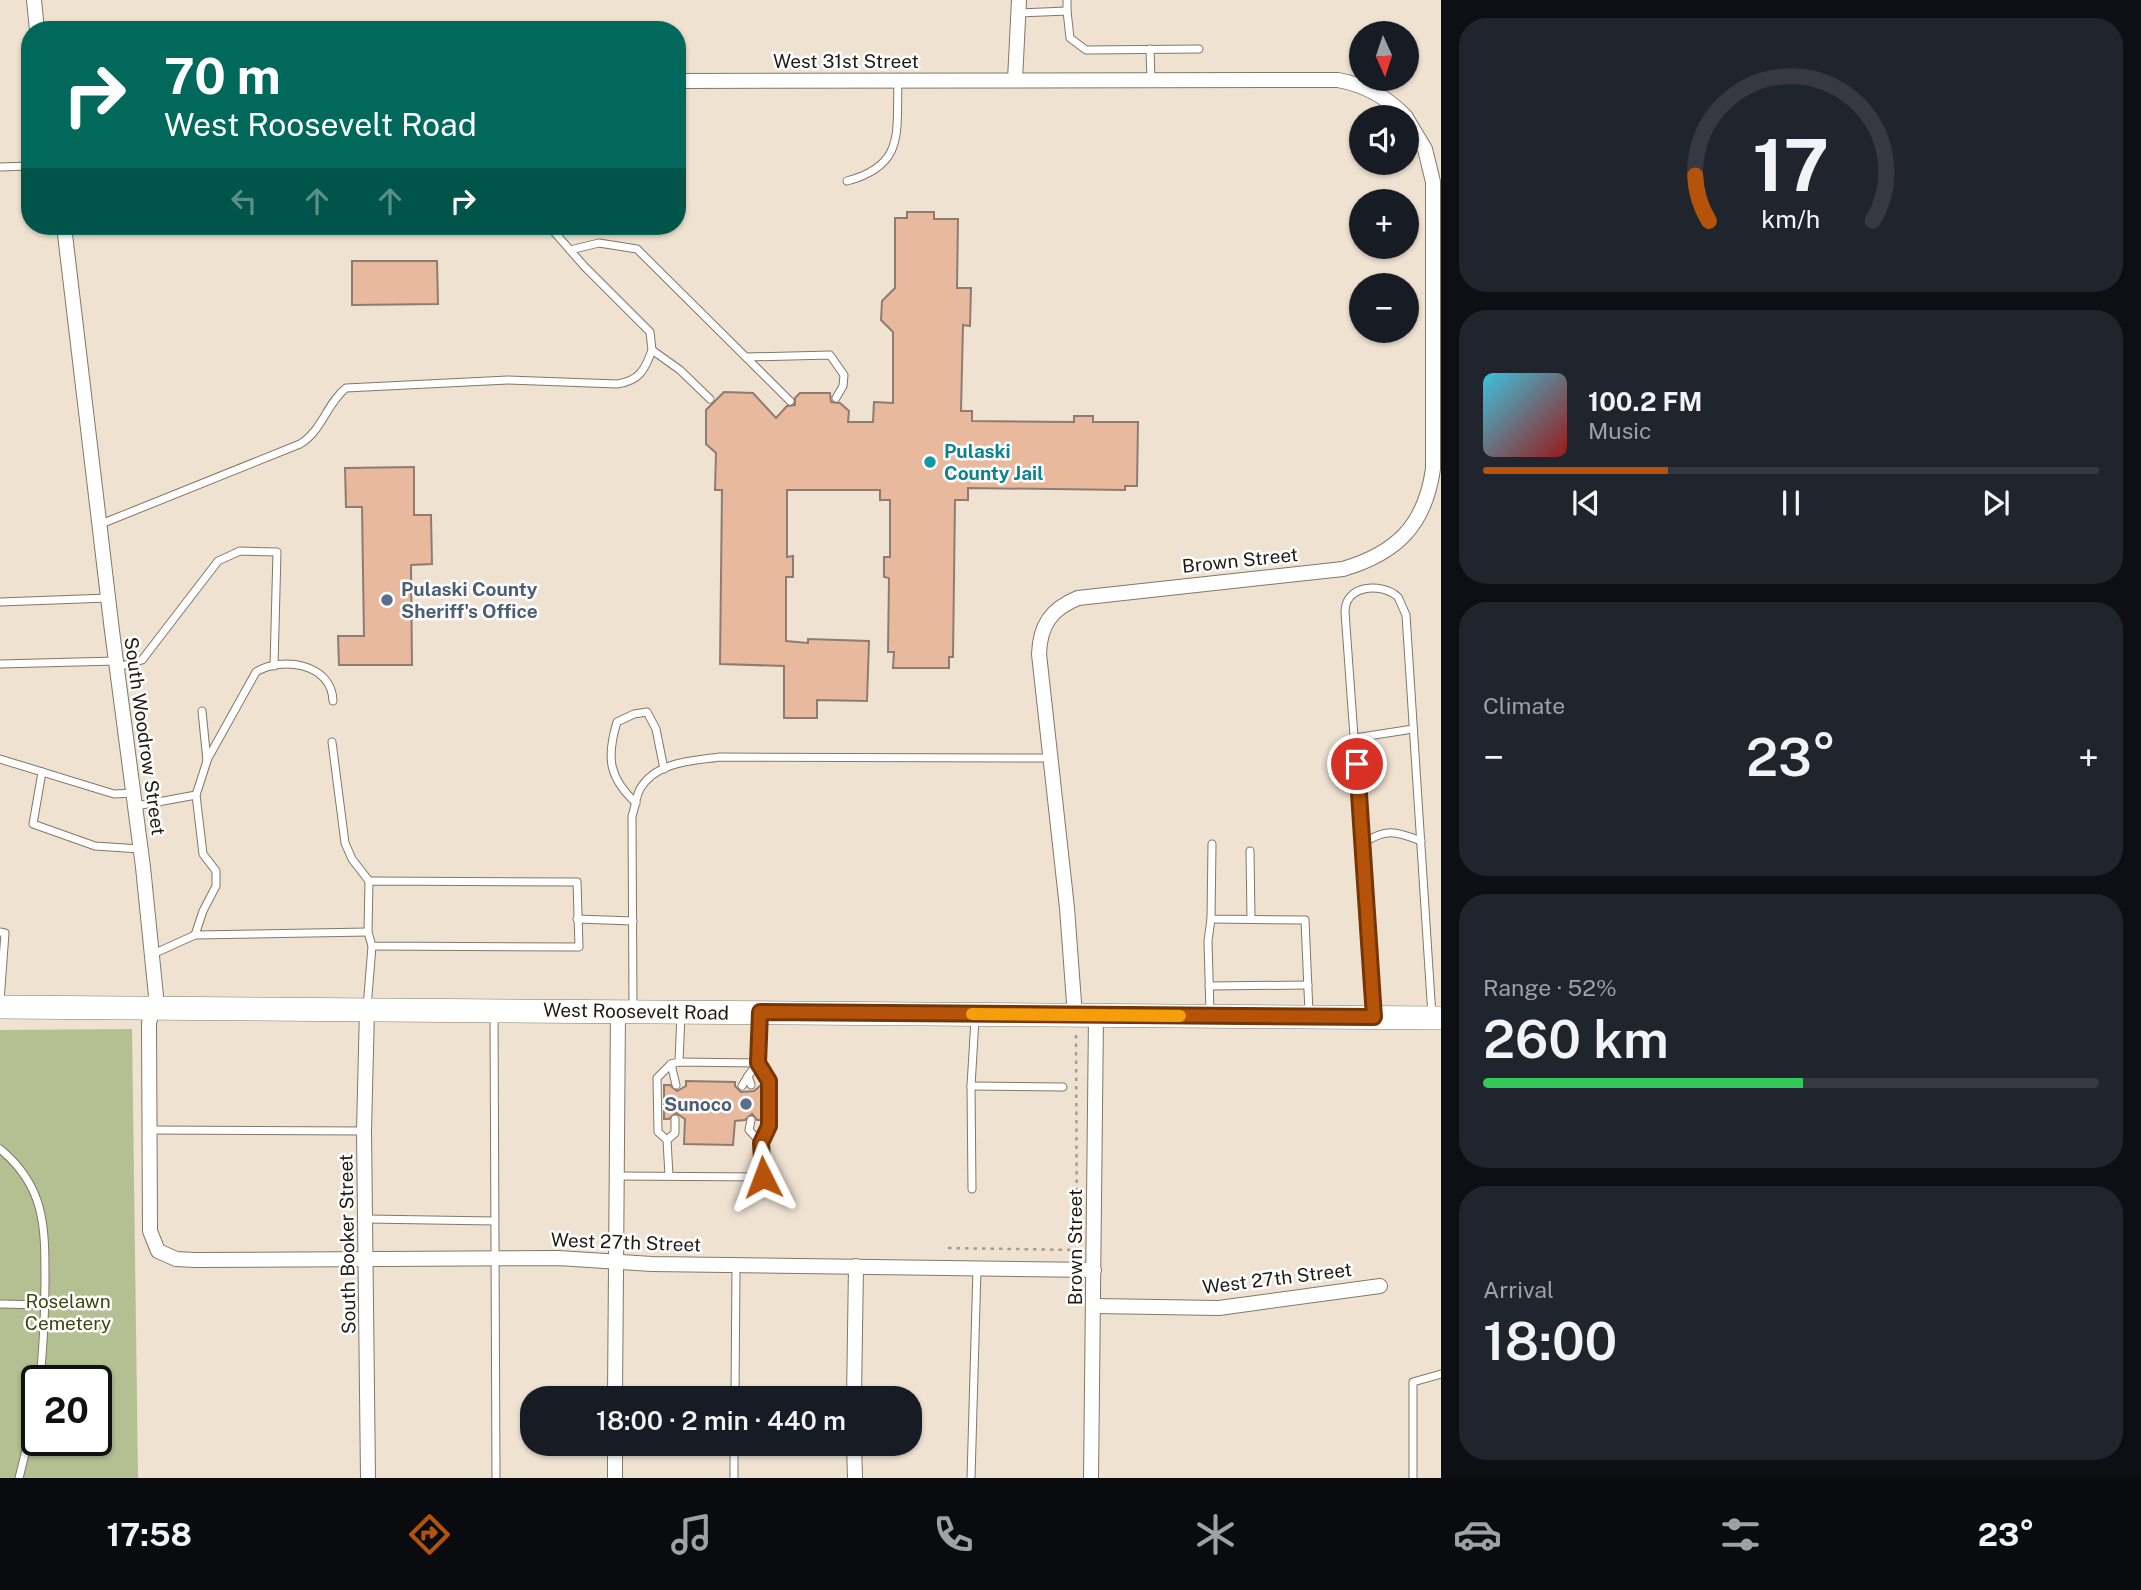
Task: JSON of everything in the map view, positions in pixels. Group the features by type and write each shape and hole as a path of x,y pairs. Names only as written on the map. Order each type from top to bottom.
{"main road":[{"name":"West Roosevelt Road","path":"0,1007 975,1014 1083,1022 1210,1017 1437,1018"}],"street":[{"path":"34,0 36,21"},
{"path":"1015,80 1018,7"},
{"name":"Brown Street","path":"1015,80 1338,80 1376,93 1390,105"},
{"name":"West 31st Street","path":"686,81 1015,80"},
{"name":"Brown Street","path":"1091,1478 1095,1306 1083,1022 1039,654 1040,636 1045,622 1055,611 1064,604 1086,596 1343,569 1382,554 1408,533 1431,486 1437,371 1433,182 1425,149 1419,139"},
{"name":"South Woodrow Street","path":"65,235 141,849 156,996 149,1023 149,1130 150,1231 158,1251"},
{"name":"South Booker Street","path":"368,1009 364,1131 368,1478"},
{"path":"615,1386 617,1176 625,1011"},
{"name":"West 27th Street","path":"158,1251 176,1259 195,1261 495,1258 736,1265 1094,1270"},
{"path":"855,1386 856,1266"},
{"name":"West 27th Street","path":"1095,1306 1219,1308 1380,1286"},
{"path":"615,1456 615,1478"},
{"path":"854,1456 855,1478"}],"lane":[{"path":"1067,0 1070,38 1078,47 1086,50 1199,48"},
{"path":"1018,7 1067,11"},
{"path":"1150,49 1150,80"},
{"path":"847,181 876,170 887,161 896,128 898,80"},
{"path":"0,167 21,166"},
{"path":"101,524 300,443 316,430 346,388 508,380 617,384 641,375 652,350 650,332 557,235"},
{"path":"570,250 599,243 636,249 790,401"},
{"path":"652,350 680,370 710,399"},
{"path":"747,357 830,355 844,375 843,387 836,398"},
{"path":"0,664 117,664 142,660 218,561 240,551 258,550 277,552 274,666"},
{"path":"1374,1017 1345,607 1351,596 1363,589 1384,588 1398,597 1403,606 1437,1018"},
{"path":"0,602 109,598"},
{"path":"195,935 203,911 216,886 216,871 203,854 196,795 207,761 256,673 266,666 311,668 322,673 332,689 333,701"},
{"path":"202,711 207,761"},
{"path":"636,803 618,787 612,769 613,736 617,722 634,714 647,712 656,729 664,769"},
{"path":"1355,738 1413,729"},
{"path":"332,742 345,843 352,859 369,881 368,932 372,946 368,1009"},
{"path":"625,1011 633,921 632,816 640,789 655,773 676,763 720,757 1017,760 1051,758"},
{"path":"0,759 135,799 196,795"},
{"path":"43,772 33,824 96,846 141,849"},
{"path":"1362,844 1377,834 1388,832 1401,833 1421,841"},
{"path":"1210,1017 1208,941 1212,844"},
{"path":"1250,850 1251,919"},
{"path":"369,881 577,881 579,947 372,946"},
{"path":"577,919 633,921"},
{"path":"1211,919 1305,920 1309,1017"},
{"path":"0,932 5,933 0,1001"},
{"path":"152,955 195,935 368,932"},
{"path":"1209,986 1308,985"},
{"path":"494,1009 496,1478"},
{"path":"676,1086 675,1063 681,1011"},
{"path":"617,1176 763,1177 761,1143 769,1126 769,1081 758,1063 760,1012"},
{"path":"972,1189 971,1086 975,1014"},
{"path":"669,1176 667,1140 658,1132 657,1078 675,1063 758,1063"},
{"path":"742,1086 758,1063"},
{"path":"748,1076 751,1086"},
{"path":"971,1086 1063,1087"},
{"path":"667,1140 676,1133 675,1119"},
{"path":"747,1120 748,1130 761,1143"},
{"path":"149,1130 364,1131"},
{"path":"0,1149 27,1177 43,1217 45,1305 41,1365"},
{"path":"367,1219 494,1221"},
{"path":"735,1386 736,1265"},
{"path":"971,1478 977,1268"},
{"path":"0,1304 45,1305"},
{"path":"1413,1478 1413,1382 1441,1374"},
{"path":"19,1478 24,1456"},
{"path":"734,1456 734,1478"}],"path":[{"path":"1077,1270 1083,1022"},
{"path":"948,1248 1077,1250 1094,1254"}],"green space":[{"name":"Roselawn Cemetery","path":"132,1029 138,1478 0,1478 0,1030"}],"building":[{"name":"Pulaski County Jail","path":"907,212 934,212 934,219 958,219 957,288 971,288 970,326 963,325 961,411 972,411 972,421 1074,422 1074,416 1093,416 1093,422 1138,422 1137,486 1125,486 1125,490 968,488 968,500 955,500 953,657 949,657 949,668 893,668 894,652 888,652 889,578 884,577 884,557 890,557 890,500 880,500 880,490 787,490 787,557 793,556 793,577 786,577 786,641 869,641 867,701 817,700 817,718 784,718 784,666 720,664 722,490 715,490 716,453 706,444 706,410 724,392 753,393 776,418 787,406 795,405 795,398 800,393 830,393 831,402 840,403 849,411 848,422 873,422 874,402 893,403 893,332 881,320 882,301 895,288 895,218 907,218"},
{"path":"352,261 437,261 438,304 352,305"},
{"name":"Pulaski County Sheriff's Office","path":"414,467 414,515 431,515 432,564 411,565 412,665 339,665 338,636 364,636 362,507 346,507 345,468"},
{"path":"686,1081 735,1082 741,1092 754,1091 761,1085 762,1120 757,1120 752,1114 745,1120 735,1121 733,1145 684,1144 685,1119 676,1113 669,1119 664,1119 664,1085 670,1085 677,1091 686,1086"}],"slow traffic":[{"path":"972,1014 1180,1016"}],"place":[{"name":"Pulaski County Jail","path":"930,462"},
{"name":"Pulaski County Sheriff's Office","path":"387,600"},
{"name":"Sunoco","path":"746,1104"}],"route":[{"path":"763,1177 761,1143 769,1126 769,1081 758,1063 760,1012 1374,1017 1357,764"}]}
